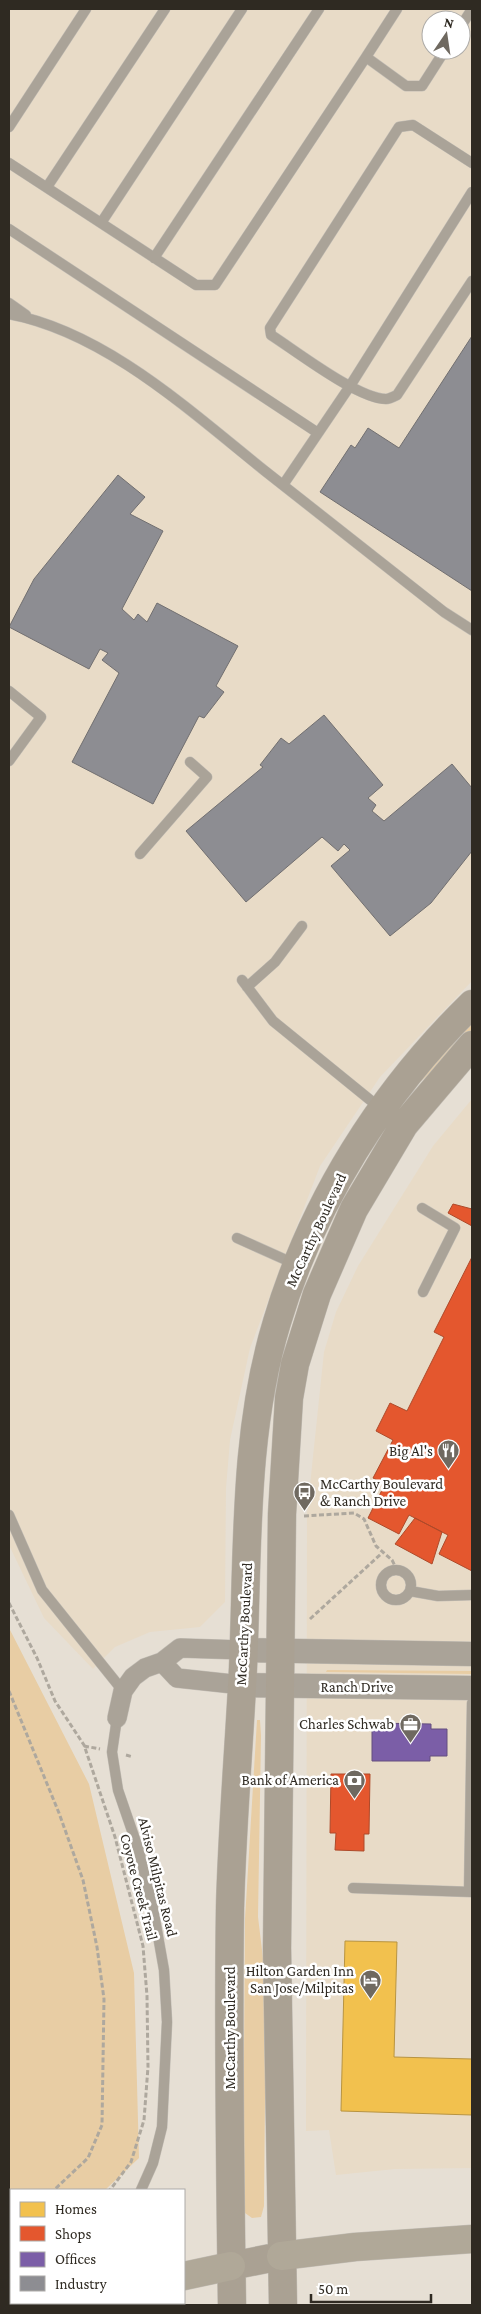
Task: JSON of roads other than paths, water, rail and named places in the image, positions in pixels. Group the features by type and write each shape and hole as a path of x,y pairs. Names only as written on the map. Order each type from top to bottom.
{"highway":[{"path":"281,2256 355,2246 472,2239"},
{"path":"185,2276 231,2266"}],"main road":[{"name":"McCarthy Boulevard","path":"282,2301 277,1948 280,1686 283,1480 287,1423 295,1364 317,1294 414,1066 472,1004"},
{"name":"McCarthy Boulevard","path":"232,2305 230,1905 242,1685 248,1514 259,1393 277,1319 297,1264 328,1195 393,1117 472,1045"},
{"path":"231,2266 281,2256"}],"street":[{"path":"117,1718 123,1691 133,1677 145,1668 162,1662 180,1648 472,1654"},
{"path":"162,1662 177,1678 242,1685"},
{"name":"Ranch Drive","path":"242,1685 472,1688"}],"lane":[{"path":"9,127 86,9"},
{"path":"47,187 165,9"},
{"path":"101,223 242,9"},
{"path":"154,258 319,9"},
{"path":"9,163 196,285 215,285 397,9"},
{"path":"366,58 406,86 422,86 439,60"},
{"path":"472,162 413,125 399,127 270,328 271,335 350,386 371,396 387,400 397,395 472,281"},
{"path":"283,485 350,386 472,192"},
{"path":"9,229 318,433"},
{"path":"9,303 30,318"},
{"path":"9,314 30,318 95,345 168,393 444,612 472,630"},
{"path":"9,691 41,717 9,761"},
{"path":"140,854 207,777 190,762"},
{"path":"302,926 275,962 245,984 273,1021 393,1117"},
{"path":"422,1208 455,1228 423,1292"},
{"path":"237,1238 297,1264"},
{"path":"9,1515 42,1590 123,1691"},
{"path":"397,1570 407,1575 410,1580 410,1591 407,1596 397,1601 386,1598 380,1588 382,1577 391,1571 397,1570"},
{"path":"410,1591 438,1596 472,1595"},
{"path":"352,1888 470,1892 472,1703"},
{"name":"Alviso Milpitas Road","path":"117,1718 112,1752 118,1790 138,1851 153,1908 164,1970 167,2022 162,2127 153,2163 141,2189"}],"place":[{"name":"Big Al's","path":"449,1470"},
{"name":"McCarthy Boulevard & Ranch Drive","path":"304,1512"},
{"name":"Charles Schwab","path":"410,1743"},
{"name":"Bank of America","path":"355,1799"},
{"name":"Hilton Garden Inn San Jose/Milpitas","path":"370,1999"}]}
